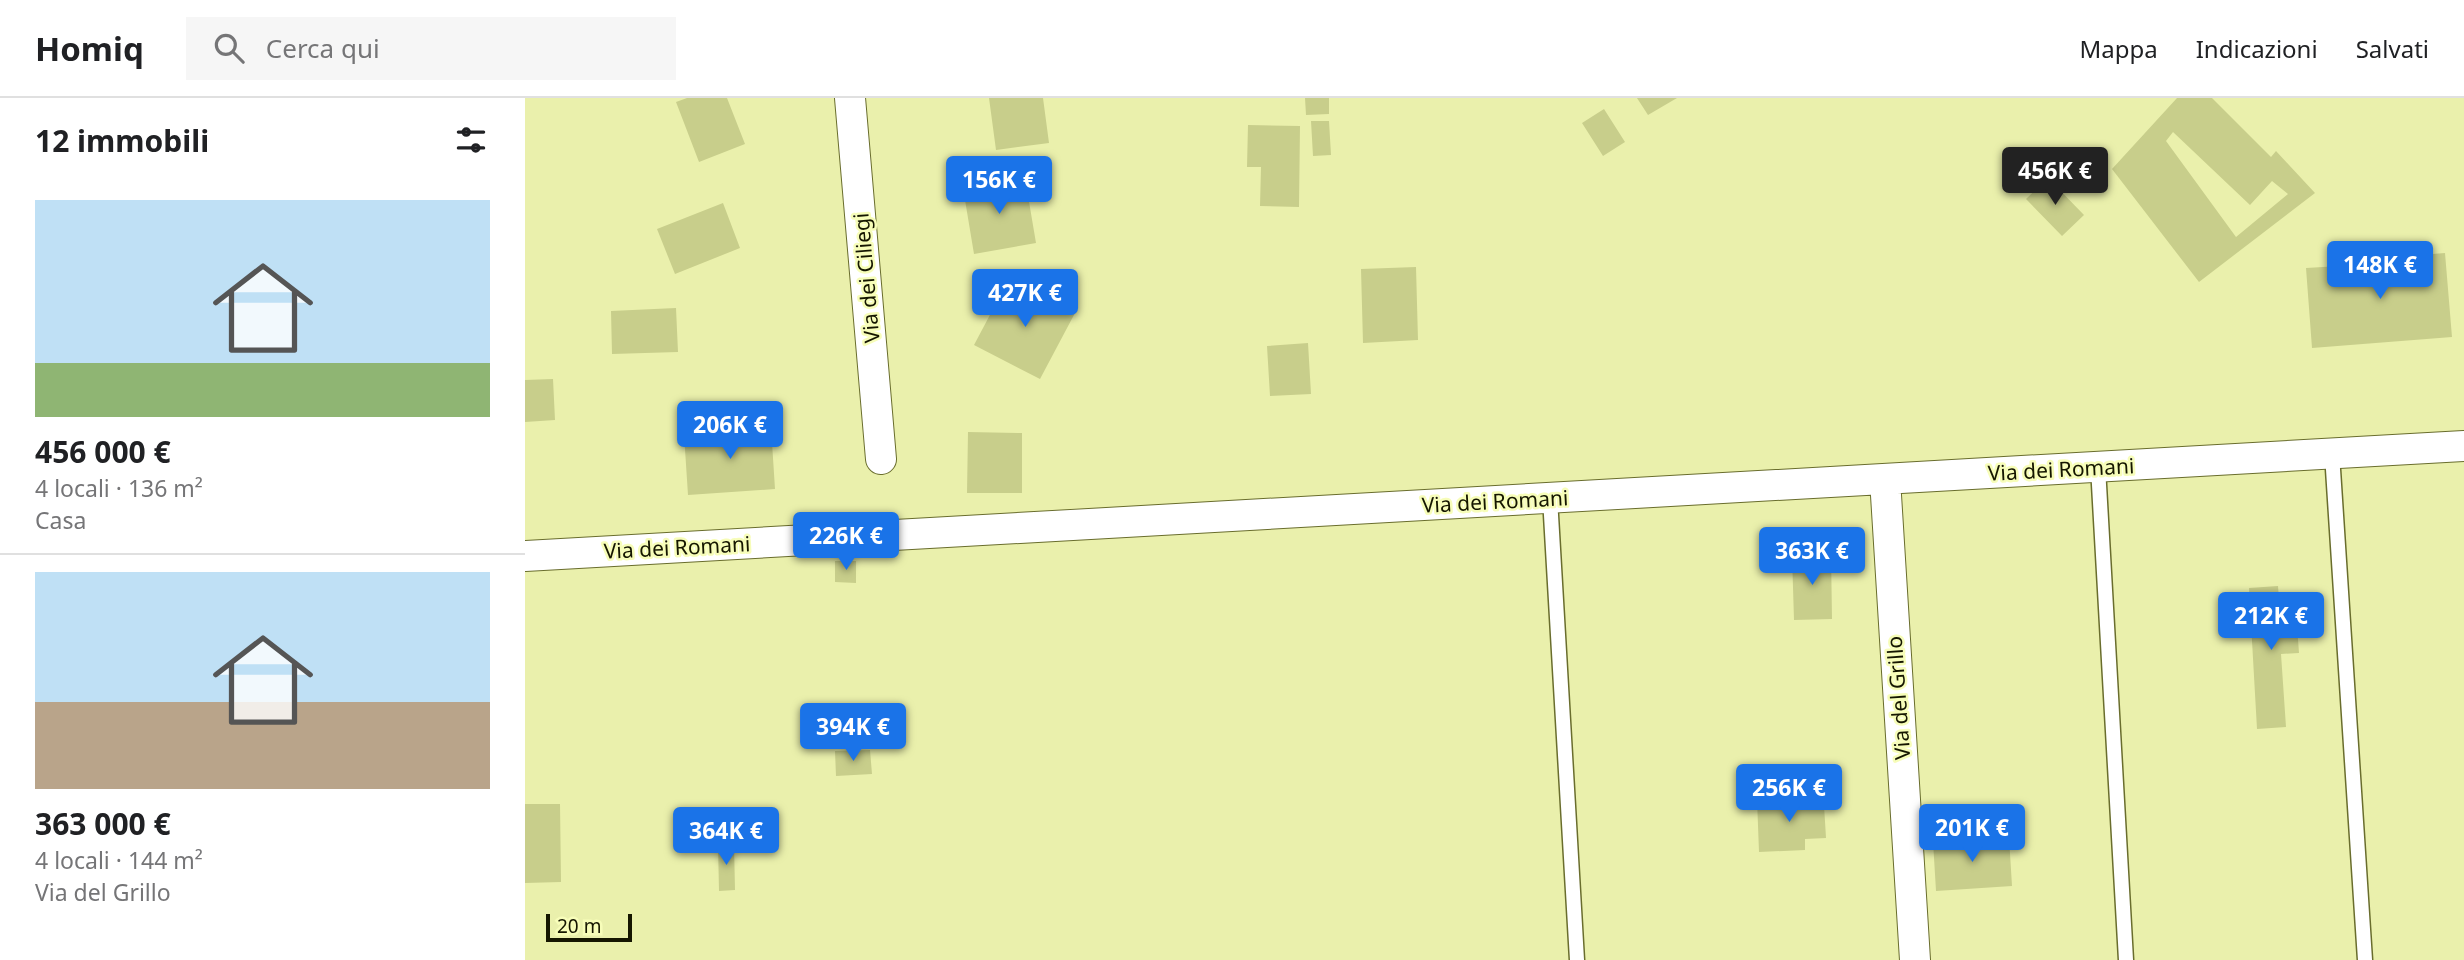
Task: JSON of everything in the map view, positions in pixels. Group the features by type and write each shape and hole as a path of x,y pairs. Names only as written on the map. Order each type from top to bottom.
{"street":[{"name":"Via dei Ciliegi","path":"850,98 881,459"},
{"name":"Via dei Romani","path":"525,556 2464,446"},
{"name":"Via del Grillo","path":"1885,479 1915,960"}],"lane":[{"path":"2332,454 2365,960"},
{"path":"2098,467 2126,960"},
{"path":"1550,498 1577,960"}],"building":[{"path":"687,98 727,98 745,144 699,162 676,102"},
{"path":"989,98 1043,98 1049,143 996,150"},
{"path":"1305,98 1329,98 1329,114 1306,115"},
{"path":"1637,98 1677,98 1648,115"},
{"path":"2177,98 2212,98 2271,157 2276,151 2315,193 2199,282 2112,169","holes":["2173,132 2250,205 2272,181 2288,194 2236,237 2166,141"]},
{"path":"1604,109 1625,142 1603,156 1582,123"},
{"path":"1311,121 1329,121 1331,155 1313,156"},
{"path":"1248,125 1300,126 1299,207 1260,206 1261,167 1247,167"},
{"path":"1025,178 1036,243 974,254 963,188"},
{"path":"2048,178 2084,215 2062,236 2026,199"},
{"path":"723,203 740,248 675,274 657,229"},
{"path":"2445,253 2452,337 2312,348 2306,268 2357,265 2356,260"},
{"path":"1416,267 1418,340 1363,343 1361,269"},
{"path":"1009,279 1075,313 1040,379 974,345"},
{"path":"676,308 678,352 612,354 611,311"},
{"path":"1308,343 1311,394 1270,396 1267,346"},
{"path":"553,379 555,420 525,422 525,380"},
{"path":"771,427 775,489 688,495 684,434"},
{"path":"968,432 1022,433 1022,493 967,493"},
{"path":"1831,553 1832,619 1794,620 1792,555"},
{"path":"835,561 856,561 856,583 835,582"},
{"path":"2278,586 2279,599 2295,598 2299,653 2281,654 2286,727 2257,729 2249,588"},
{"path":"870,750 872,774 836,776 835,751"},
{"path":"1805,797 1806,806 1824,805 1826,838 1805,839 1805,850 1759,852 1757,799"},
{"path":"525,804 560,804 561,882 525,883"},
{"path":"2009,837 2012,886 1936,891 1933,841"},
{"path":"718,844 734,844 735,890 719,891"}]}
